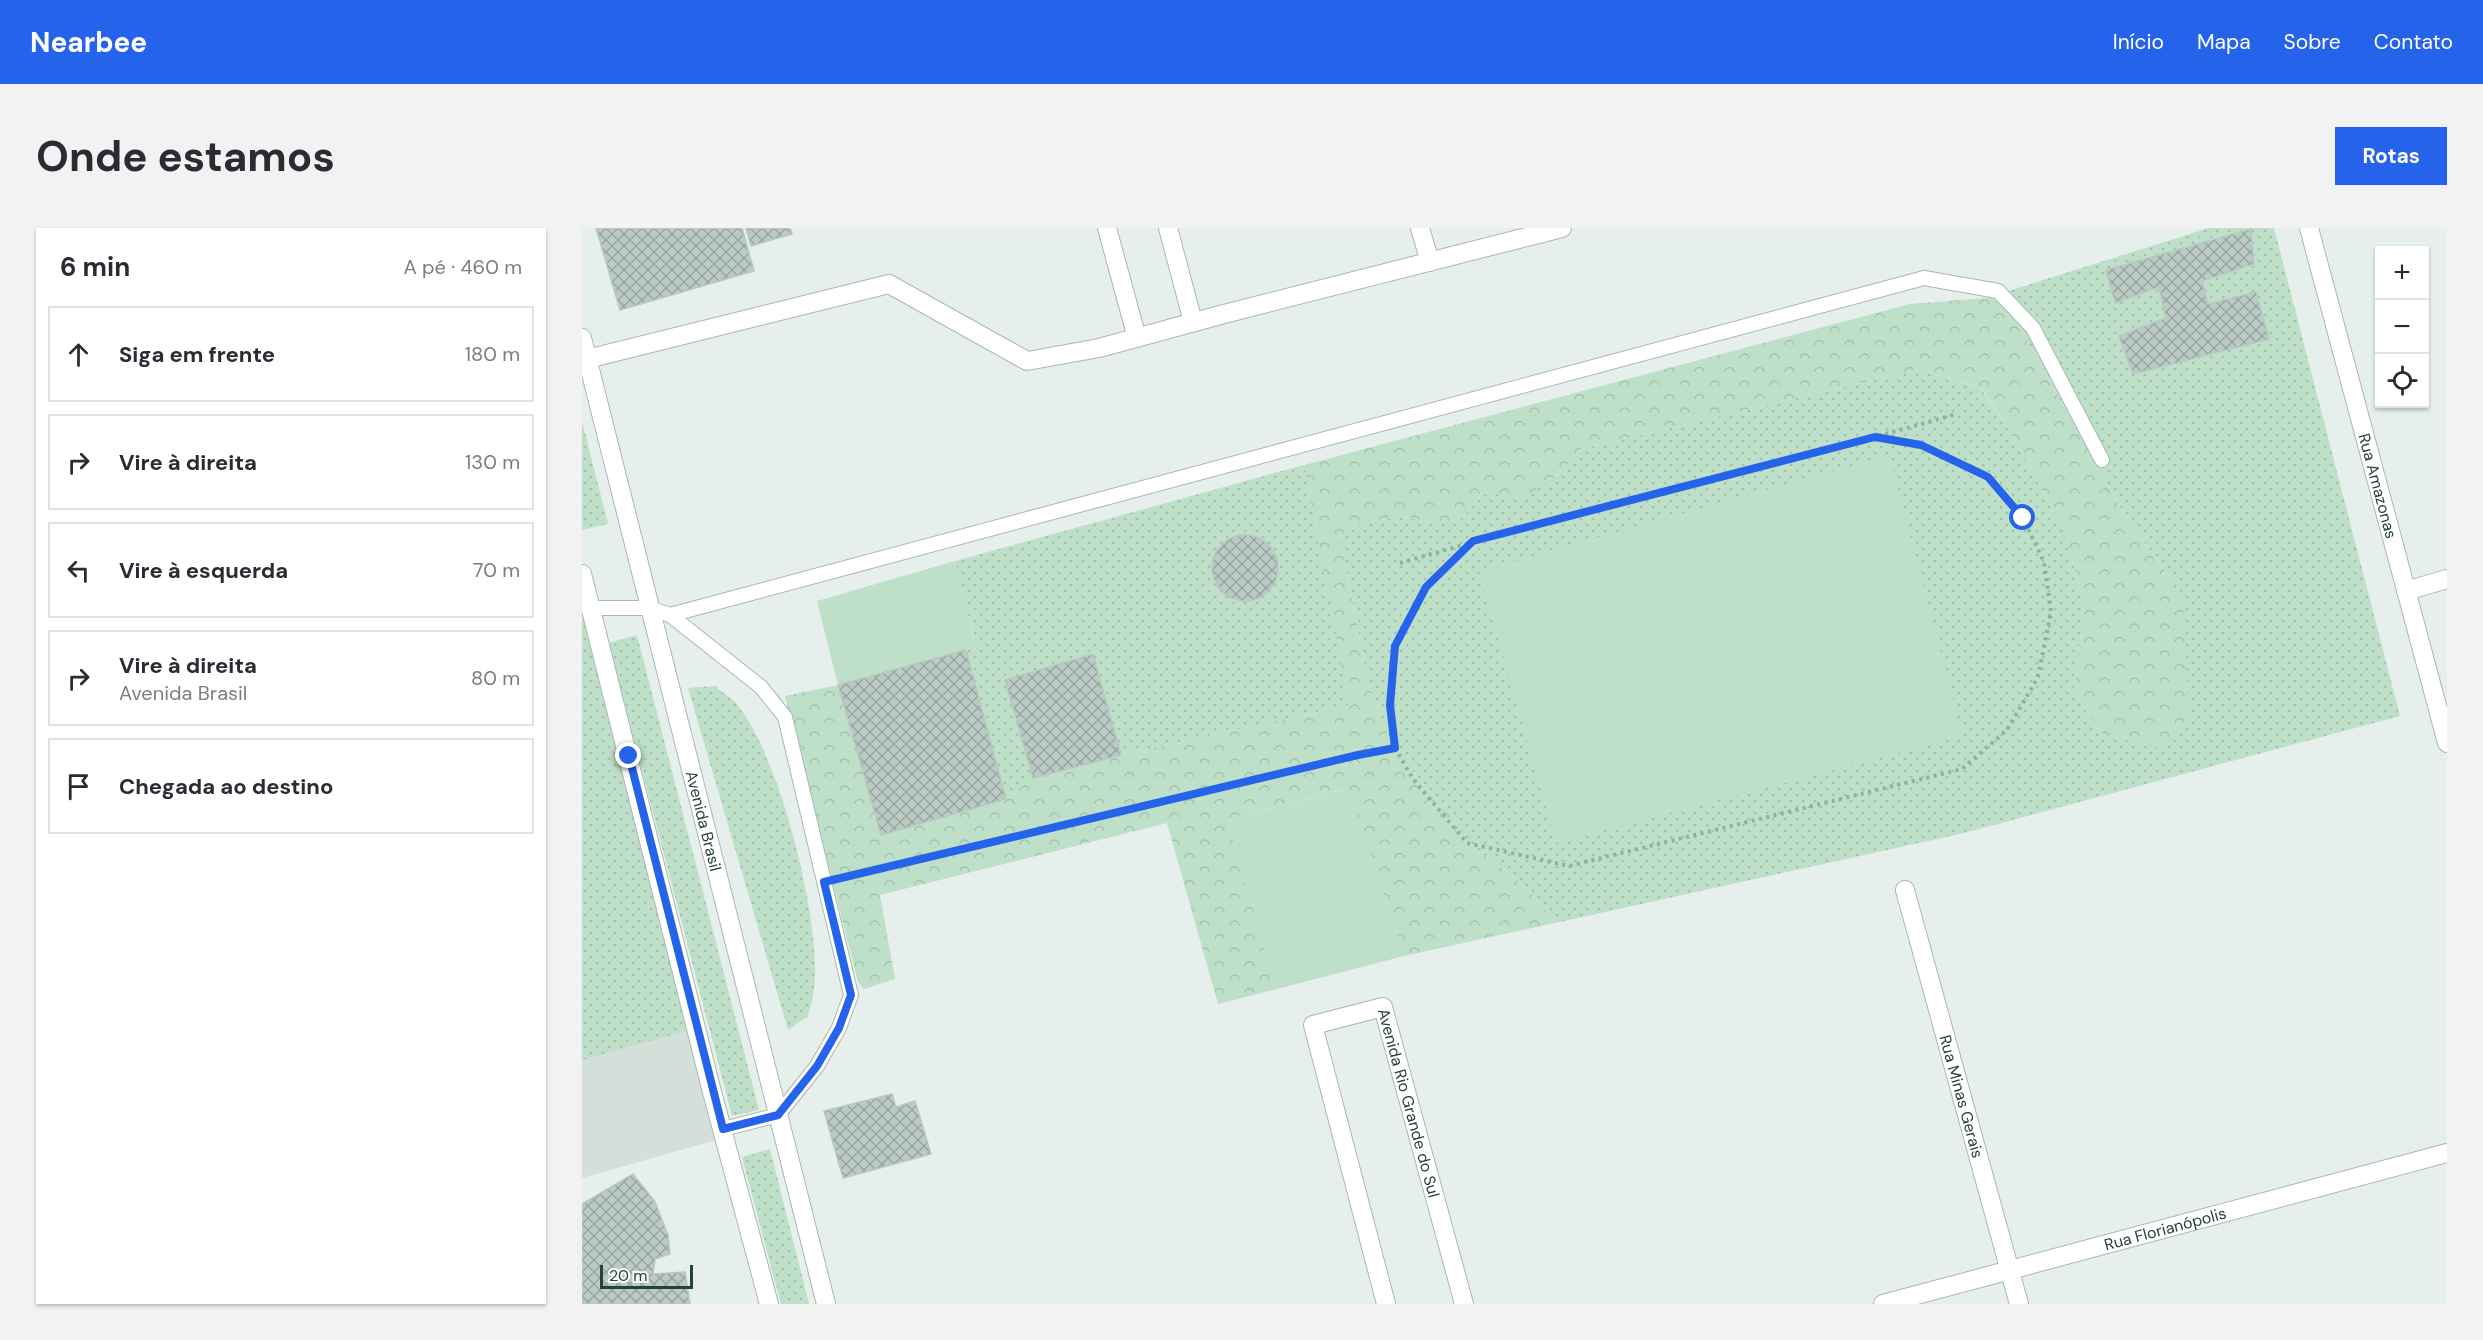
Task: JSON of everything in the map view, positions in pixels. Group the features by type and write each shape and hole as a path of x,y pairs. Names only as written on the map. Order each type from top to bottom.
{"street":[{"path":"1107,228 1137,338"},
{"path":"1168,228 1193,322"},
{"path":"1420,228 1430,262"},
{"path":"587,359 889,284 1027,361 1099,348 1562,228"},
{"name":"Rua Amazonas","path":"2309,228 2447,743"},
{"name":"Avenida Brasil","path":"582,338 826,1304"},
{"path":"582,574 769,1304"},
{"path":"2406,591 2447,579"},
{"name":"Rua Minas Gerais","path":"1905,890 2019,1304"},
{"name":"Avenida Rio Grande do Sul","path":"1386,1304 1313,1025 1383,1008 1464,1304"},
{"name":"Rua Florianópolis","path":"1883,1304 2447,1153"}],"lane":[{"path":"670,615 1924,278 1998,291 2033,328 2102,460"},
{"path":"590,608 649,608 670,615 761,687 785,717 851,995 839,1028 817,1066 778,1115 723,1129"}],"path":[{"path":"1400,563 1473,541 1957,414"},
{"path":"1473,541 1426,587 1395,646 1390,705 1395,748 1413,779 1467,843 1569,866 1962,769 2007,730 2038,677 2051,612 2044,562 2023,518 1988,477 1921,445 1875,437"},
{"path":"824,882 1395,748"}],"shaded area":[{"path":"582,576 720,1139 582,1178"}],"green space":[{"path":"2209,228 2274,228 2400,716 1960,834 1555,923 1535,897 1513,876 1467,843 1447,807 1427,789 1392,745 1369,688 1340,536 1363,523 1403,516 1435,524 1461,519 1482,495 1556,476 1581,449 1920,369 1981,389 2008,428 2065,531 2084,607 2074,693 2103,735 2182,594 2127,519 2021,330 1986,298"},
{"path":"1986,298 2021,330 2127,519 2182,594 2189,722 2161,748 2103,735 2074,693 2084,607 2065,531 2008,428 1982,389 1920,369 1581,449 1541,487 1508,501 1496,494 1482,495 1461,519 1435,524 1403,516 1363,523 1340,536 1369,688 1392,745 1427,789 1447,807 1467,843 1513,876 1535,897 1555,923 1404,956 1348,788 1227,820 1277,989 1218,1004 1167,823 880,895 895,979 864,989 858,982 785,696 838,685 881,835 1006,799 1033,778 1121,755 1349,705 1304,465 1910,304"},
{"path":"582,421 608,524 582,530"},
{"path":"1889,455 1963,736 1556,843 1479,571"},
{"path":"1304,465 1350,705 1121,755 1033,778 1006,799 966,650 976,647 955,561"},
{"path":"955,561 976,648 838,685 817,601"},
{"path":"582,610 689,1030 582,1060"},
{"path":"637,635 759,1110 732,1116 609,643"},
{"path":"715,686 733,700 750,723 766,756 794,838 804,882 815,960 814,989 808,1016 788,1030 688,688"},
{"path":"1349,788 1404,956 1277,989 1227,820"},
{"path":"770,1149 809,1304 781,1304 742,1157"}],"building":[{"path":"596,228 742,228 754,271 620,310"},
{"path":"746,228 790,228 792,234 751,246"},
{"path":"2251,229 2254,264 2202,281 2208,304 2256,292 2269,339 2133,374 2119,336 2166,318 2159,287 2115,303 2106,270"},
{"path":"1245,535 1258,538 1268,545 1275,555 1278,568 1275,581 1268,591 1258,598 1245,601 1232,598 1222,591 1215,581 1212,568 1215,555 1222,545 1232,538"},
{"path":"966,650 1006,799 881,835 838,685"},
{"path":"1093,654 1121,755 1033,778 1005,680"},
{"path":"892,1094 896,1107 915,1101 931,1154 843,1178 824,1111"},
{"path":"633,1174 655,1202 668,1235 670,1254 655,1259 653,1274 685,1272 690,1304 582,1304 582,1204"}],"route":[{"path":"629,756 723,1129 778,1115 817,1066 839,1028 851,995 824,882 1395,748 1390,705 1395,646 1426,587 1473,541 1875,437 1921,445 1988,477 2023,518"}]}
